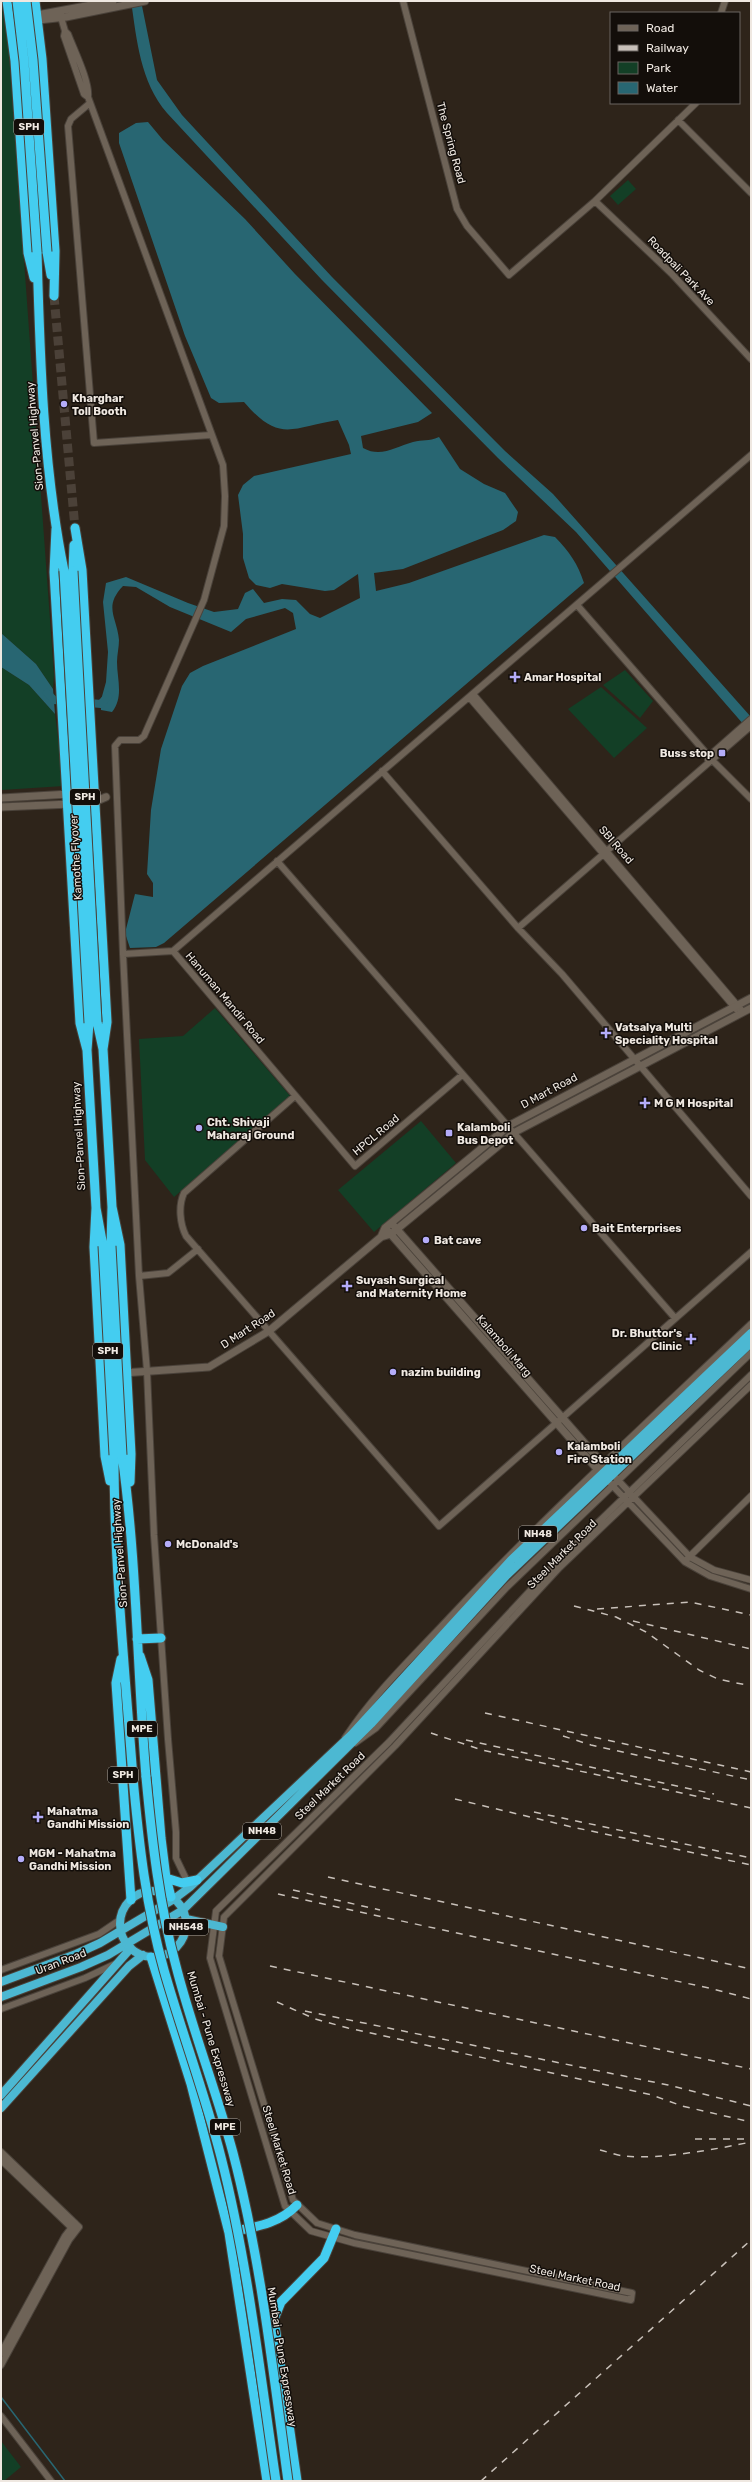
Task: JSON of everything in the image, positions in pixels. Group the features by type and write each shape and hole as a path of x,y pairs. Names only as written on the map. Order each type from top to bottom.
{"highway":[{"path":"7,1 15,61 28,253 39,297"},
{"name":"SPH","path":"17,1 42,252 54,296 56,251 38,18"},
{"name":"SPH","path":"26,1 33,60 42,252 39,297"},
{"path":"35,1 38,18"},
{"name":"Sion-Panvel Highway","path":"39,297 43,407 56,529 68,571"},
{"name":"SPH","path":"68,571 74,528 82,570 95,798"},
{"path":"56,529 54,572 69,799 80,1023 87,1050"},
{"name":"Kamothe Flyover","path":"68,571 93,1023"},
{"path":"95,798 106,1022 103,1049"},
{"name":"SPH","path":"93,1023 103,1049 112,1207 107,1246 118,1455"},
{"name":"Sion-Panvel Highway","path":"93,1023 87,1050 96,1208 107,1246"},
{"path":"112,1207 120,1246 131,1454 129,1503"},
{"path":"96,1208 94,1247 100,1374 105,1456 114,1504"},
{"name":"NH48","path":"173,1898 371,1724 507,1575 607,1474 751,1333"},
{"name":"NH48","path":"607,1474 751,1343"},
{"name":"Sion-Panvel Highway","path":"118,1455 129,1503 138,1649"},
{"name":"Sion-Panvel Highway","path":"118,1455 114,1504 123,1650"},
{"path":"137,1639 161,1638"},
{"name":"SPH","path":"138,1649 148,1680 166,1878 173,1898"},
{"name":"Mumbai - Pune Expressway","path":"138,1649 146,1777 157,1881 176,1966 212,2078 233,2154 250,2228 288,2481"},
{"name":"SPH","path":"123,1650 116,1683 131,1900"},
{"name":"MPE","path":"123,1650 133,1778 145,1884 164,1970 200,2081 221,2156 238,2231 276,2481"},
{"name":"NH48","path":"183,1910 340,1750"},
{"path":"166,1878 193,1882"},
{"path":"173,1898 151,1891 131,1900 124,1910 121,1919 121,1929 129,1947 147,1956 191,2084 229,2233 267,2481"},
{"name":"NH548","path":"147,1956 167,1954 177,1946 185,1932 186,1919 183,1910 173,1898"},
{"name":"Uran Road","path":"1,1982 76,1954 100,1943 173,1898"},
{"path":"1,2095 118,1962 129,1947 183,1910"},
{"path":"186,1919 223,1927"},
{"name":"Uran Road","path":"1,1997 81,1968 129,1947"},
{"path":"1,2108 129,1966 147,1956"},
{"path":"229,2233 274,2222 294,2208"},
{"path":"296,2481 274,2319 277,2307 319,2265 335,2233"}],"main road":[{"path":"10,20 38,18 85,10 112,3 145,1"},
{"path":"1,798 69,799 106,797"},
{"path":"1,807 69,799"},
{"name":"D Mart Road","path":"381,1237 385,1228 507,1127 634,1058 751,998"},
{"name":"D Mart Road","path":"100,1374 209,1367 270,1331 381,1237 391,1234 513,1134 751,1008"},
{"name":"Kalamboli Marg","path":"392,1222 562,1418 607,1474"},
{"name":"Kalamboli Marg","path":"385,1228 556,1423 607,1474"}],"street":[{"name":"The Spring Road","path":"403,1 457,209 467,226 509,275 595,200"},
{"path":"721,12 724,1"},
{"path":"60,14 65,31 68,34 89,92 89,100 222,466 224,526 204,600 144,736 139,740 117,742 117,797 123,954 139,1276 147,1371 161,1638 176,1832 176,1858 193,1882"},
{"path":"89,100 71,119 68,126 94,443 211,435"},
{"path":"595,200 695,104"},
{"path":"678,120 751,194"},
{"name":"Roadpali Park Ave","path":"595,200 671,273 751,359"},
{"path":"173,951 751,456"},
{"path":"577,604 710,760 751,799"},
{"name":"SBI Road","path":"471,695 741,1013"},
{"path":"518,928 710,760 741,731 751,719"},
{"path":"741,731 751,726"},
{"path":"382,771 518,928 562,974 634,1058 638,1067 751,1196"},
{"path":"106,797 117,797"},
{"path":"277,861 513,1134 675,1318"},
{"name":"Hanuman Mandir Road","path":"123,954 173,951 295,1096"},
{"name":"HPCL Road","path":"295,1096 355,1166 462,1075"},
{"path":"295,1096 184,1193 181,1199 181,1226 198,1249 439,1526 751,1252"},
{"path":"139,1276 168,1272 198,1249"},
{"path":"607,1474 751,1324"},
{"path":"340,1750 364,1710 484,1581 607,1474 751,1353"},
{"name":"Steel Market Road","path":"625,1501 556,1563 389,1742 216,1911 210,1958 285,2206 294,2208 335,2233 631,2300 632,2293 335,2233 311,2231 294,2208 293,2200 219,1956 224,1917 395,1746 560,1567 751,1375"},
{"name":"Steel Market Road","path":"631,1495 751,1385"},
{"path":"607,1474 631,1495 687,1560 714,1570 751,1580"},
{"path":"607,1474 625,1501 687,1560 716,1579 751,1589"},
{"path":"687,1560 751,1496"},
{"path":"1,1970 99,1934 121,1919"},
{"path":"1,2009 91,1976 118,1962"},
{"path":"1,2152 74,2228"},
{"path":"1,2160 74,2228"},
{"path":"1,2353 74,2228"},
{"path":"1,2364 74,2228"},
{"path":"1,2416 51,2481"}],"green space":[{"path":"1,1 9,53 54,675 53,689 36,664 1,633"},
{"path":"628,180 636,189 618,205 610,196"},
{"path":"1,667 29,685 55,714 64,786 1,790"},
{"path":"625,670 653,701 640,718 603,685"},
{"path":"601,687 647,728 614,758 568,709"},
{"name":"Cht. Shivaji Maharaj Ground","path":"215,1008 291,1097 174,1197 145,1160 139,1039 183,1036"},
{"path":"421,1121 456,1163 374,1232 338,1190"},
{"path":"1,2441 21,2467 4,2481 1,2481"}],"water":[{"path":"131,1 141,1 157,80 182,115 332,277 505,451 553,494 751,717 751,733 576,532 498,458 322,280 167,113 158,101 145,74 138,46"},
{"path":"148,122 163,140 245,219 295,274 432,413 418,422 361,436 363,448 370,451 382,452 413,442 439,437 460,469 484,484 505,493 518,512 516,521 503,530 403,569 374,573 376,591 409,583 544,535 555,537 565,547 576,564 584,583 164,943 156,947 130,948 125,933 135,894 153,897 153,883 147,874 151,810 161,749 182,686 190,673 203,666 296,629 293,613 285,608 246,619 231,632 170,607 136,587 123,586 117,593 112,606 119,640 117,662 119,688 118,700 112,712 101,710 101,700 106,682 108,652 103,602 106,583 126,577 188,603 214,612 238,609 245,593 253,589 264,603 282,599 296,600 310,614 320,618 360,598 358,574 334,590 325,591 282,584 270,588 256,585 249,578 243,558 243,534 238,495 243,485 254,476 351,454 349,445 338,420 298,428 277,428 267,424 244,402 219,403 211,398 185,336 119,143 119,133 136,123"},
{"path":"1,633 36,664 53,689 55,714 29,685 1,667"}],"waterway":[{"path":"47,693 54,700 101,704 108,696"},
{"path":"1,2397 65,2481"}],"tunnel":[{"path":"54,296 75,528"}],"railway":[{"path":"597,1609 690,1602 751,1615"},
{"path":"574,1606 616,1617 646,1632 699,1670 718,1679 751,1686"},
{"path":"633,1621 751,1649"},
{"path":"485,1713 751,1772"},
{"path":"431,1733 482,1750 751,1808"},
{"path":"563,1736 591,1745 751,1780"},
{"path":"466,1740 714,1794"},
{"path":"455,1799 572,1827 751,1865"},
{"path":"534,1812 751,1858"},
{"path":"328,1877 751,1969"},
{"path":"293,1890 380,1910"},
{"path":"278,1894 713,1989 751,1999"},
{"path":"270,1966 751,2069"},
{"path":"277,2002 315,2019 348,2028 652,2095 682,2106 751,2122"},
{"path":"305,2011 668,2085 751,2106"},
{"path":"695,2139 745,2139"},
{"path":"600,2150 624,2156 638,2157 705,2151 751,2142"},
{"path":"481,2481 751,2240"}],"place":[{"name":"Kharghar Toll Booth","path":"64,404"},
{"name":"Amar Hospital","path":"515,677"},
{"name":"Buss stop","path":"722,753"},
{"name":"Vatsalya Multi Speciality Hospital","path":"606,1033"},
{"name":"M G M Hospital","path":"645,1103"},
{"name":"Cht. Shivaji Maharaj Ground","path":"199,1128"},
{"name":"Kalamboli Bus Depot","path":"449,1133"},
{"name":"Bait Enterprises","path":"584,1228"},
{"name":"Bat cave","path":"426,1240"},
{"name":"Suyash Surgical and Maternity Home","path":"347,1286"},
{"name":"Dr. Bhuttor's Clinic","path":"691,1339"},
{"name":"nazim building","path":"393,1372"},
{"name":"Kalamboli Fire Station","path":"559,1452"},
{"name":"McDonald's","path":"168,1544"},
{"name":"Mahatma Gandhi Mission","path":"38,1817"},
{"name":"MGM - Mahatma Gandhi Mission","path":"21,1859"}]}
